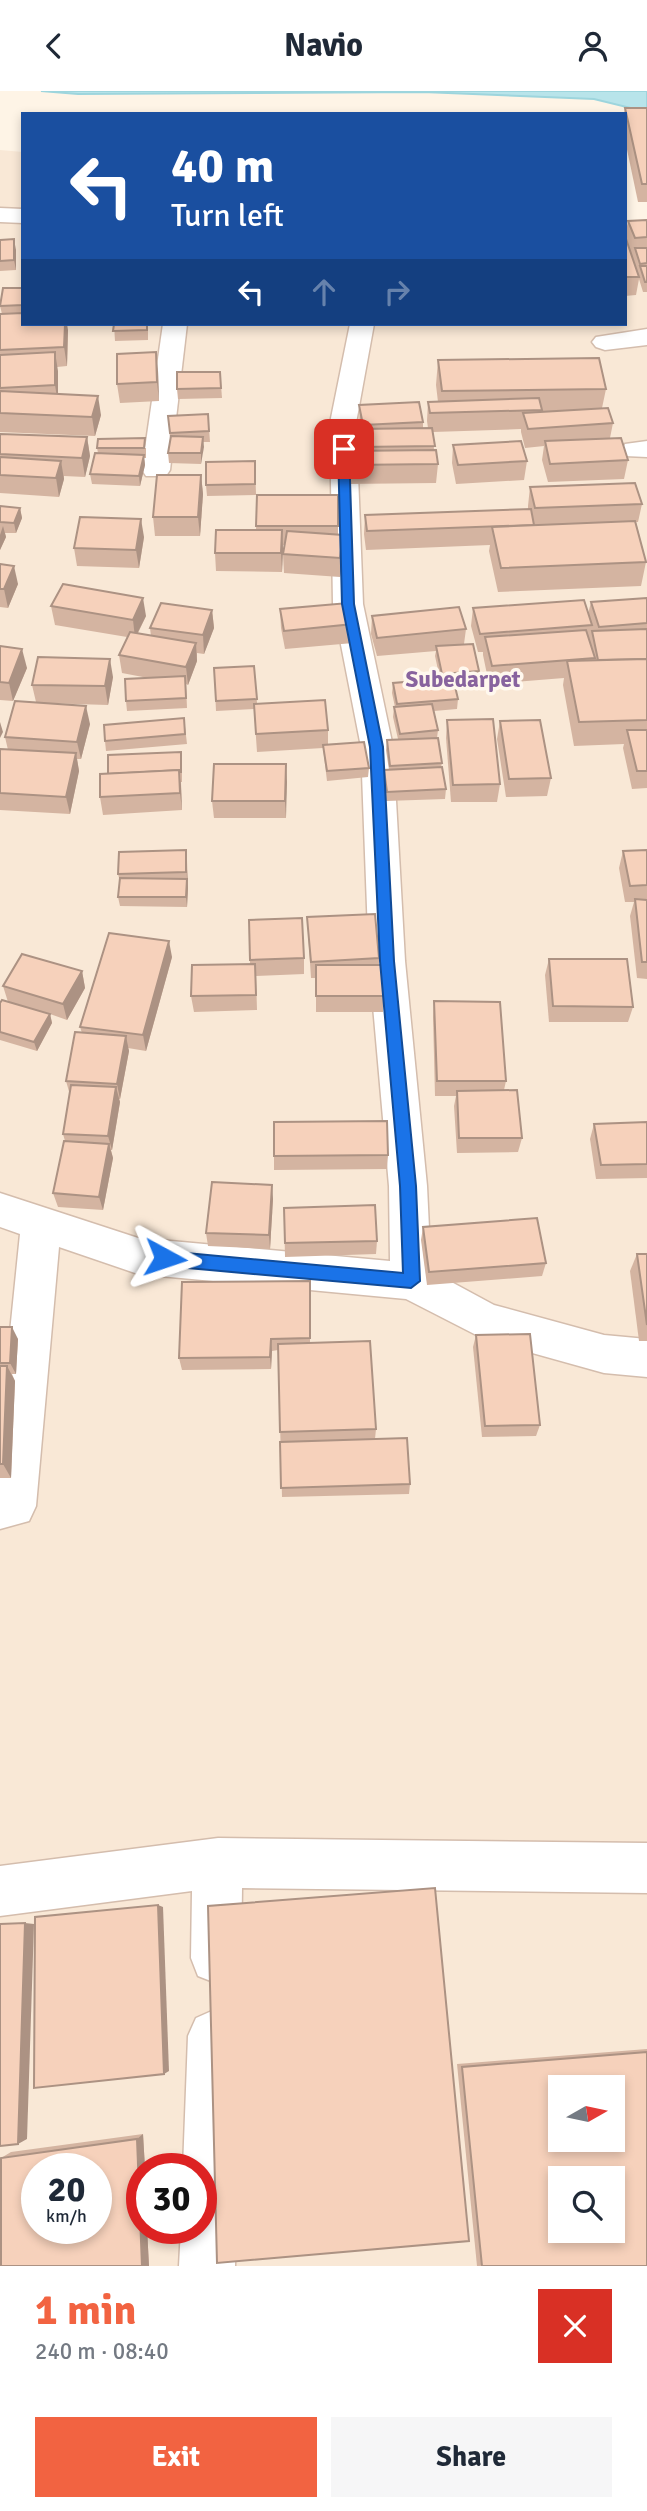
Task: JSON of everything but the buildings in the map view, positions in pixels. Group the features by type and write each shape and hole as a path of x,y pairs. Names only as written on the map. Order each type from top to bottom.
{"street":[{"path":"0,215 21,216"},
{"path":"156,470 175,326"},
{"path":"362,326 343,423 348,604 377,747 387,961 408,1186 411,1281"},
{"path":"605,342 647,337"},
{"path":"0,1210 138,1256 411,1281 486,1321 604,1354 647,1358"},
{"path":"0,1507 14,1506 41,1223"},
{"path":"207,2266 218,1863"},
{"path":"0,1891 218,1863 647,1868"}],"shaded area":[{"path":"0,150 21,152 21,326 627,326 627,228 647,231 647,2266 0,2266"}],"water":[{"path":"41,91 647,91 647,112 594,99 423,92 78,94"}],"district":[{"name":"Subedarpet","path":"463,679"}],"route":[{"path":"165,1258 411,1281 408,1186 387,961 377,747 348,604 344,449"}]}
